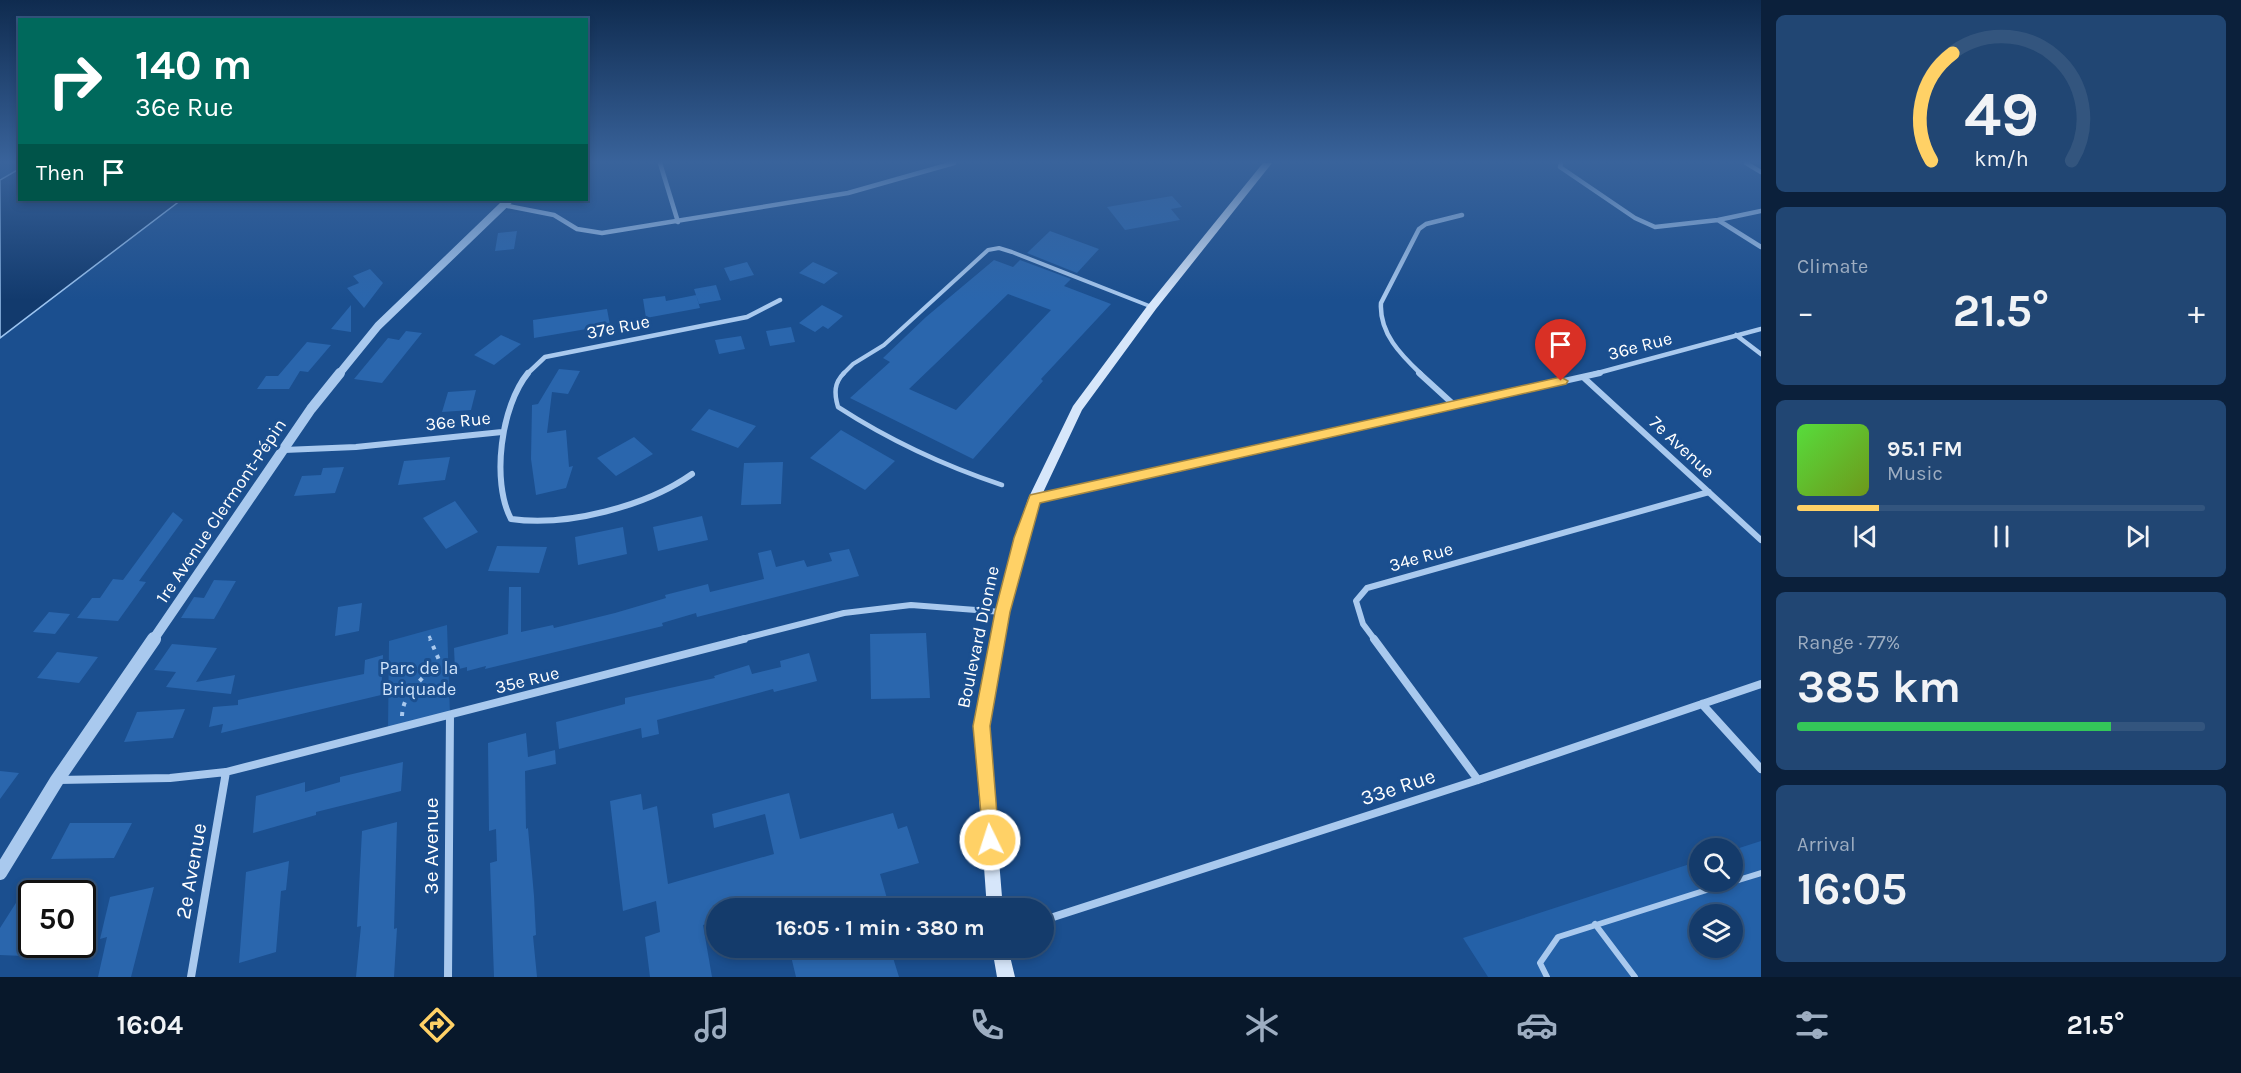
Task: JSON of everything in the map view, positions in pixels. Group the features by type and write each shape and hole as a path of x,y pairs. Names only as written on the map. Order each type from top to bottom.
{"main road":[{"name":"Boulevard Dionne","path":"994,898 981,726 1002,612 1021,538 1035,499 1077,409 1152,307 1231,209"},
{"path":"1002,958 1006,977"}],"street":[{"name":"1re Avenue Clermont-Pépin","path":"0,873 57,780 310,408 378,326 499,209"},
{"path":"532,209 554,214 589,232 678,222 757,209"},
{"path":"674,209 678,222"},
{"path":"1621,209 1654,227 1666,228 1718,220 1761,210"},
{"path":"1453,404 1398,349 1380,321 1381,304 1419,230 1426,224 1462,215"},
{"path":"1718,220 1761,247"},
{"name":"37e Rue","path":"502,432 522,378 532,366 545,357 747,317 780,300"},
{"name":"36e Rue","path":"1035,499 1583,376 1761,329"},
{"path":"1736,335 1761,354"},
{"name":"7e Avenue","path":"1583,376 1761,540"},
{"name":"36e Rue","path":"282,450 356,447 502,432 502,501 511,519 520,522 547,522 641,500 662,494 692,474"},
{"name":"34e Rue","path":"1478,780 1363,624 1356,601 1366,588 1709,492"},
{"name":"35e Rue","path":"57,780 170,778 226,772 844,613 911,605 1002,612"},
{"name":"33e Rue","path":"1054,917 1478,780 1761,684"},
{"path":"1702,704 1761,770"},
{"name":"3e Avenue","path":"448,977 450,715"},
{"name":"2e Avenue","path":"191,977 226,772"}],"lane":[{"path":"1002,485 957,470 858,420 838,407 834,393 839,378 853,364 884,345 988,250 999,248 1012,252 1152,307"},
{"path":"1743,879 1761,873"},
{"path":"1547,977 1540,963 1558,937 1699,892"},
{"path":"1595,924 1635,977"}],"path":[{"path":"402,727 401,707 406,695 439,660 429,636"}],"green space":[{"name":"Parc de la Briquade","path":"447,625 450,715 388,731 389,641"},
{"path":"1761,841 1761,977 1488,977 1463,938 1689,864 1689,892 1743,892 1743,847"}],"shaded area":[{"path":"0,209 170,209 0,338"}],"building":[{"path":"1108,209 1173,209 1171,209 1180,220 1125,230"},
{"path":"517,231 514,249 495,251 498,233"},
{"path":"1050,231 1099,249 1077,273 1027,253"},
{"path":"994,260 1013,267 1020,260 1071,279 1064,286 1111,304 1041,379 1043,381 973,459 850,398 890,362 883,358 926,317","holes":["1008,294 1051,310 956,410 909,389"]},
{"path":"747,262 754,275 730,281 724,268"},
{"path":"813,262 838,273 824,284 799,273"},
{"path":"370,269 383,283 364,308 347,288 359,283 353,276"},
{"path":"716,285 721,300 699,304 694,289"},
{"path":"696,295 700,308 646,318 643,299 665,296 666,301"},
{"path":"351,305 351,332 331,329"},
{"path":"822,305 843,316 828,329 823,326 815,332 799,323"},
{"path":"607,309 610,325 534,338 533,320"},
{"path":"791,327 795,342 770,346 766,331"},
{"path":"406,331 422,333 382,383 354,379 388,338 399,340"},
{"path":"501,335 521,344 494,365 474,355"},
{"path":"741,336 745,349 719,354 715,340"},
{"path":"307,342 331,345 308,372 300,371 289,389 257,389 266,376 278,376"},
{"path":"559,369 580,371 568,394 552,392 547,433 566,430 569,467 573,466 566,488 536,495 531,459 532,405 538,404"},
{"path":"476,390 471,410 442,412 448,392"},
{"path":"709,409 756,426 738,448 691,430"},
{"path":"841,430 895,461 865,490 810,458"},
{"path":"634,437 653,454 616,476 597,458"},
{"path":"450,457 445,480 398,485 404,461"},
{"path":"783,462 781,504 741,505 744,463"},
{"path":"344,467 335,493 294,496 302,476 321,475 323,468"},
{"path":"455,501 478,532 446,549 423,518"},
{"path":"173,512 183,520 139,581 146,582 118,621 77,618 92,598 100,598 113,579 123,580"},
{"path":"702,516 708,540 658,551 653,527"},
{"path":"623,527 627,554 578,565 575,537"},
{"path":"497,546 547,547 539,573 488,571"},
{"path":"849,549 859,576 697,617 696,613 662,623 663,626 485,669 486,666 467,671 467,667 455,670 454,648 508,634 509,587 521,587 521,632 553,625 554,628 615,613 666,598 665,595 708,584 710,592 764,579 758,553 771,550 776,567 804,560 807,567 832,561 829,553"},
{"path":"214,580 236,581 214,619 181,618 194,597 204,598"},
{"path":"362,603 359,631 335,636 338,607"},
{"path":"49,612 70,614 55,634 33,632"},
{"path":"926,633 930,698 871,699 870,634"},
{"path":"172,644 217,648 196,682 235,675 231,694 166,687 176,672 154,670"},
{"path":"57,652 98,657 79,683 37,678"},
{"path":"809,653 817,681 774,692 773,689 657,720 659,734 642,738 641,728 559,749 556,722 625,704 625,698 715,678 714,676 749,665 752,674 781,667 780,661"},
{"path":"383,655 381,695 221,733 223,724 209,727 213,707 238,705 238,700 364,674 365,660"},
{"path":"185,709 173,738 124,742 137,712"},
{"path":"526,733 528,757 555,750 556,764 525,771 526,829 528,828 534,896 536,935 533,936 537,977 494,977 490,863 497,861 496,829 489,831 488,743"},
{"path":"403,762 401,791 316,812 316,815 253,833 256,796 305,782 305,792 340,782 340,777"},
{"path":"0,771 19,773 0,799"},
{"path":"789,793 800,839 893,813 898,829 907,826 919,863 880,874 887,898 706,898 706,924 703,925 706,958 709,958 712,977 650,977 645,937 660,932 656,901 623,911 610,801 641,794 643,810 657,806 668,884 774,854 765,814 714,828 712,814"},
{"path":"397,822 394,929 397,928 394,977 356,977 361,926 357,927 362,831"},
{"path":"70,823 132,823 114,858 51,859"},
{"path":"289,861 286,890 281,891 276,952 239,963 246,872"},
{"path":"154,887 131,977 98,977 107,937 100,939 110,897"},
{"path":"18,900 18,956 0,955 0,928"},
{"path":"791,958 893,958 899,977 796,977"}],"route":[{"path":"990,840 981,726 1002,612 1021,538 1035,499 1561,381"}]}
